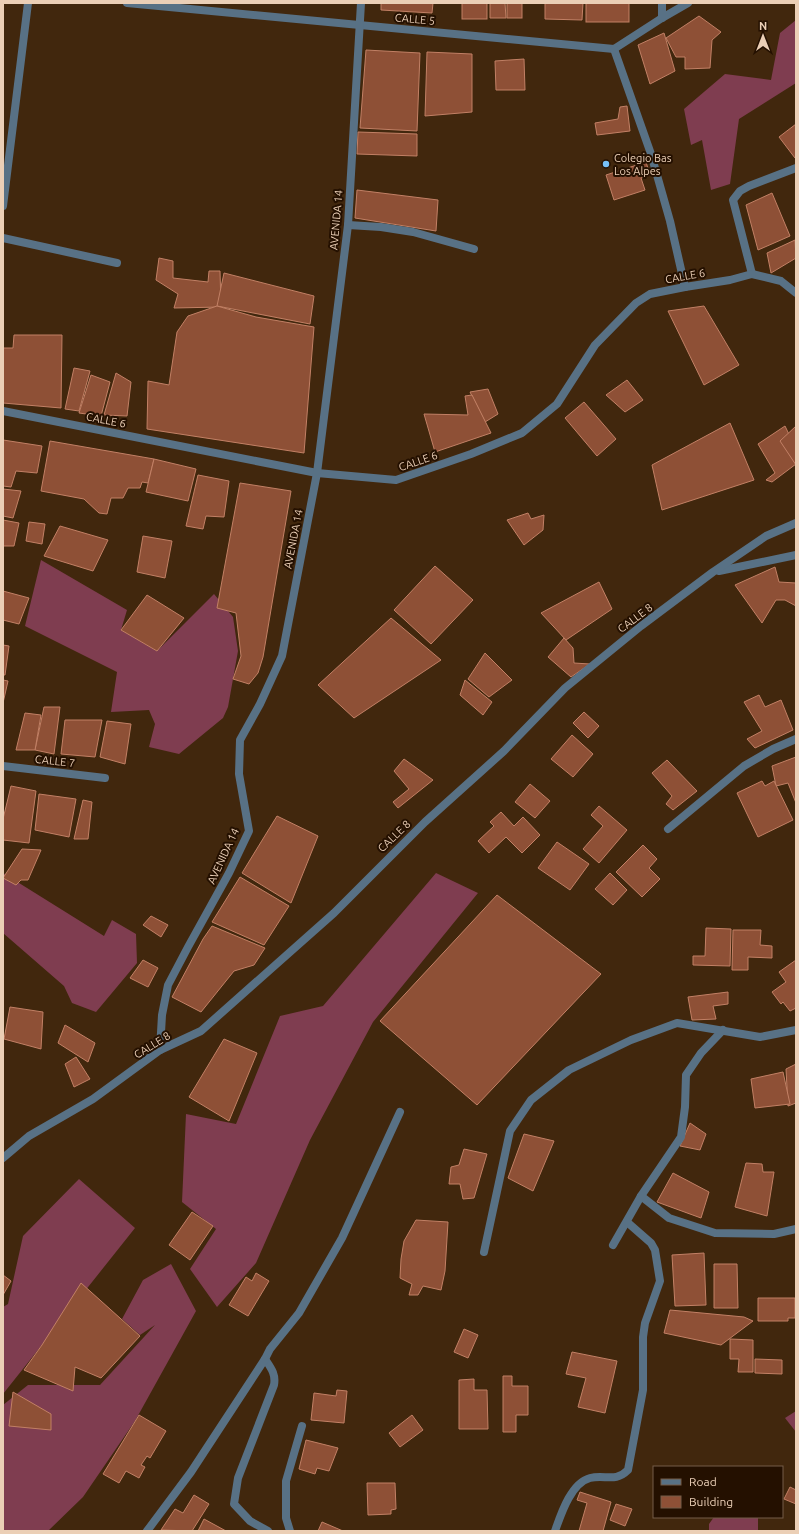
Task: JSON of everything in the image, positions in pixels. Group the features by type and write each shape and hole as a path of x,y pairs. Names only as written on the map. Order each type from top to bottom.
{"street":[{"path":"3,206 28,3"},
{"name":"CALLE 5","path":"127,3 614,49"},
{"name":"AVENIDA 14","path":"160,1050 162,1015 168,985 229,873 249,831 239,774 240,740 260,704 282,656 317,473 348,225 361,3"},
{"path":"662,3 662,18"},
{"path":"686,287 670,221 651,154 614,49 688,3"},
{"path":"796,168 749,186 740,191 733,200 752,274 781,281 796,293"},
{"path":"348,225 381,227 413,232 474,249"},
{"path":"3,238 117,263"},
{"name":"CALLE 6","path":"3,411 317,473 396,480 471,454 522,433 557,404 595,345 636,303 650,294 730,280 752,274"},
{"name":"CALLE 8","path":"3,1158 29,1136 93,1099 160,1050 201,1031 334,914 425,822 504,751 565,688 641,626 714,572 766,536 796,523"},
{"path":"714,572 796,554"},
{"path":"668,829 744,766 773,749 796,739"},
{"name":"CALLE 7","path":"3,766 105,778"},
{"path":"484,1252 510,1131 531,1100 569,1070 631,1040 677,1023 760,1037 796,1030"},
{"path":"613,1245 641,1196 680,1137 686,1107 686,1075 701,1053 723,1030"},
{"path":"146,1531 191,1472 265,1360 270,1349 299,1313 342,1238 400,1112"},
{"path":"641,1196 669,1218 715,1233 774,1234 796,1229"},
{"path":"555,1531 563,1508 580,1482 591,1478 615,1478 623,1475 628,1470 643,1390 645,1323 660,1281 655,1250 651,1243 627,1222"},
{"path":"265,1360 273,1372 275,1378 274,1385 238,1478 234,1504 250,1521 268,1531"},
{"path":"290,1531 286,1518 286,1481 302,1426"}],"shaded area":[{"path":"796,20 796,83 739,119 730,184 711,190 702,140 691,145 684,109 725,74 771,80 780,33"},
{"path":"41,560 127,610 121,630 157,651 214,594 233,617 238,651 228,707 223,718 179,754 149,747 155,724 149,710 111,712 117,672 25,626"},
{"path":"3,873 104,936 112,920 136,934 137,963 96,1012 72,1003 64,986 3,933"},
{"path":"436,873 478,893 373,1022 310,1140 256,1263 217,1307 190,1269 216,1229 182,1202 186,1114 236,1124 280,1016 323,1006"},
{"path":"79,1179 135,1228 3,1394 3,1307 8,1304 23,1236"},
{"path":"171,1264 196,1311 135,1421 83,1497 48,1531 3,1531 3,1405 28,1385 100,1385 155,1325 140,1335 122,1319 143,1280"},
{"path":"796,1411 796,1432 785,1418"},
{"path":"713,1518 758,1518 758,1530 766,1531 709,1531 709,1524"}],"building":[{"path":"381,3 433,3 432,13 381,10"},
{"path":"462,3 487,3 487,19 462,19"},
{"path":"490,3 505,3 506,18 490,18"},
{"path":"507,3 522,3 522,18 507,18"},
{"path":"545,3 583,3 582,20 545,19"},
{"path":"586,3 629,3 629,22 586,22"},
{"path":"699,16 721,32 712,40 710,68 685,69 685,57 676,57 666,38"},
{"path":"664,33 675,71 650,84 638,45"},
{"path":"366,50 420,53 417,131 360,128"},
{"path":"427,52 472,54 472,112 425,116"},
{"path":"524,59 525,90 496,90 495,61"},
{"path":"627,106 630,131 597,135 595,123 618,119 620,107"},
{"path":"796,124 796,158 795,158 779,137"},
{"path":"358,132 417,134 417,156 357,154"},
{"path":"646,162 650,175 641,178 645,190 614,200 606,175"},
{"path":"357,190 438,200 436,231 355,218"},
{"path":"772,193 790,236 758,250 746,205"},
{"path":"795,240 796,258 771,273 767,253"},
{"path":"159,258 173,261 173,278 208,282 209,271 220,271 221,307 174,308 178,294 156,280"},
{"path":"224,273 314,296 310,324 217,306"},
{"path":"217,306 256,317 314,327 304,453 147,429 148,381 169,385 177,332 188,316"},
{"path":"704,306 739,365 704,385 668,311"},
{"path":"14,335 62,335 61,408 3,403 3,348 13,348"},
{"path":"74,368 90,371 79,411 65,409"},
{"path":"116,373 131,382 127,416 104,415"},
{"path":"91,375 110,382 101,416 79,413"},
{"path":"627,380 643,400 625,412 606,395"},
{"path":"488,389 498,414 485,422 470,392"},
{"path":"472,395 491,433 435,452 424,414 468,415 465,396"},
{"path":"584,402 616,439 597,456 565,418"},
{"path":"730,423 754,480 662,510 652,465"},
{"path":"785,426 796,449 796,464 772,482 766,480 775,473 758,444"},
{"path":"796,426 796,465 780,441"},
{"path":"3,440 42,446 37,473 16,471 11,487 3,486"},
{"path":"50,441 154,459 148,483 142,482 140,488 128,488 123,498 111,498 107,514 99,513 84,499 41,491"},
{"path":"154,459 196,469 188,501 146,492"},
{"path":"198,475 229,481 224,517 206,516 203,529 186,526"},
{"path":"240,483 291,491 263,657 258,673 249,684 233,679 241,656 236,613 217,608"},
{"path":"3,489 21,491 13,518 3,516"},
{"path":"528,513 531,519 544,515 543,530 524,545 507,520"},
{"path":"3,520 19,523 14,546 3,546"},
{"path":"29,522 45,524 42,544 26,541"},
{"path":"60,526 108,540 93,571 44,556"},
{"path":"143,536 172,541 165,578 137,572"},
{"path":"435,566 473,600 431,644 394,610"},
{"path":"775,567 779,582 796,583 796,606 785,600 776,600 762,623 735,585"},
{"path":"599,582 612,609 566,640 541,613"},
{"path":"3,591 29,598 19,624 3,620"},
{"path":"147,595 184,618 157,651 121,630"},
{"path":"391,618 441,660 354,718 318,685"},
{"path":"564,638 573,648 574,663 590,664 571,677 548,657"},
{"path":"3,645 9,646 5,675 3,675"},
{"path":"485,653 512,680 489,697 468,679"},
{"path":"3,680 8,681 3,703"},
{"path":"465,680 492,702 483,715 460,695"},
{"path":"759,695 765,707 781,700 793,730 755,748 747,739 762,731 744,702"},
{"path":"44,707 60,707 54,754 35,750"},
{"path":"584,712 599,726 588,738 573,723"},
{"path":"25,713 41,715 35,750 16,750"},
{"path":"65,720 102,720 95,757 61,754"},
{"path":"107,721 131,724 125,764 100,757"},
{"path":"572,735 593,754 573,777 551,759"},
{"path":"796,757 796,803 788,783 776,786 772,766"},
{"path":"404,759 433,780 398,808 393,802 409,789 394,771"},
{"path":"667,760 697,791 673,810 666,804 672,796 652,773"},
{"path":"762,781 765,786 774,781 793,820 758,837 737,793"},
{"path":"530,784 550,801 535,818 515,802"},
{"path":"11,786 36,791 29,843 3,840 3,819"},
{"path":"39,794 76,799 69,837 35,830"},
{"path":"83,800 92,802 88,839 74,839"},
{"path":"599,806 627,830 599,863 583,849 603,826 591,815"},
{"path":"501,812 514,826 523,817 540,835 522,853 506,837 489,853 478,841 494,826 490,822"},
{"path":"277,816 318,836 291,903 242,873"},
{"path":"557,842 589,864 570,890 538,868"},
{"path":"643,845 657,859 649,868 660,879 642,897 616,872"},
{"path":"22,849 41,850 28,880 21,880 16,885 3,878"},
{"path":"610,873 627,890 613,905 595,889"},
{"path":"240,877 289,906 264,945 212,922"},
{"path":"497,895 601,974 477,1105 380,1021"},
{"path":"151,916 168,925 161,937 143,925"},
{"path":"212,926 265,948 254,965 234,971 201,1012 172,997 203,939"},
{"path":"706,928 731,929 730,966 693,965 693,956 705,956"},
{"path":"733,930 761,930 760,945 772,946 772,958 748,957 748,970 732,970"},
{"path":"143,960 158,968 148,987 130,978"},
{"path":"796,960 796,1008 790,1011 783,1002 781,1004 772,992 786,982 779,972"},
{"path":"728,992 728,1004 713,1006 716,1019 692,1020 688,997"},
{"path":"10,1007 43,1012 41,1049 4,1039"},
{"path":"65,1025 95,1043 88,1062 58,1043"},
{"path":"224,1039 257,1053 229,1121 189,1097"},
{"path":"76,1057 90,1079 74,1087 65,1064"},
{"path":"796,1064 796,1103 788,1106 786,1069"},
{"path":"783,1072 790,1104 755,1108 751,1079"},
{"path":"690,1123 706,1134 700,1150 680,1146"},
{"path":"524,1134 554,1141 533,1191 508,1178"},
{"path":"464,1149 487,1154 474,1198 463,1199 460,1184 449,1184 451,1167 459,1165"},
{"path":"746,1163 762,1164 763,1172 774,1172 767,1216 735,1207"},
{"path":"673,1173 709,1192 701,1218 657,1202"},
{"path":"192,1212 213,1226 190,1260 169,1245"},
{"path":"416,1220 448,1222 445,1271 441,1290 423,1286 418,1295 409,1295 412,1284 400,1278 401,1259 404,1241"},
{"path":"704,1253 706,1305 675,1306 672,1255"},
{"path":"714,1264 737,1264 738,1308 714,1308"},
{"path":"256,1273 269,1281 248,1316 229,1305 246,1277 252,1281"},
{"path":"3,1275 11,1281 3,1295"},
{"path":"81,1283 140,1336 101,1378 75,1367 73,1391 24,1370 42,1345"},
{"path":"758,1298 795,1298 795,1318 788,1318 788,1321 758,1321"},
{"path":"670,1310 744,1317 753,1321 721,1345 664,1333"},
{"path":"464,1329 478,1335 468,1358 454,1352"},
{"path":"730,1339 753,1340 753,1372 738,1372 739,1359 730,1359"},
{"path":"572,1352 617,1361 605,1413 578,1407 586,1378 566,1374"},
{"path":"755,1359 782,1360 782,1374 755,1373"},
{"path":"503,1376 512,1376 512,1386 528,1386 528,1415 516,1415 516,1432 503,1432"},
{"path":"474,1379 474,1390 487,1390 488,1429 459,1429 459,1380"},
{"path":"337,1390 347,1391 344,1423 311,1420 314,1393 336,1396"},
{"path":"13,1392 51,1414 51,1430 9,1426"},
{"path":"139,1415 166,1431 150,1458 147,1456 141,1465 145,1467 139,1478 126,1471 119,1483 103,1474"},
{"path":"412,1415 423,1430 400,1447 389,1433"},
{"path":"306,1440 338,1448 329,1471 317,1468 315,1474 299,1469"},
{"path":"367,1483 395,1483 396,1509 391,1510 391,1514 368,1515"},
{"path":"790,1487 796,1490 796,1504 784,1499"},
{"path":"580,1492 611,1502 603,1531 579,1531 587,1503 577,1500"},
{"path":"194,1495 209,1504 192,1531 161,1530 175,1509 183,1513"},
{"path":"616,1504 632,1509 625,1526 610,1520"},
{"path":"204,1519 226,1531 198,1531"},
{"path":"322,1522 343,1531 318,1531"}],"place":[{"name":"Colegio Bas Los Alpes","path":"606,164"}]}
